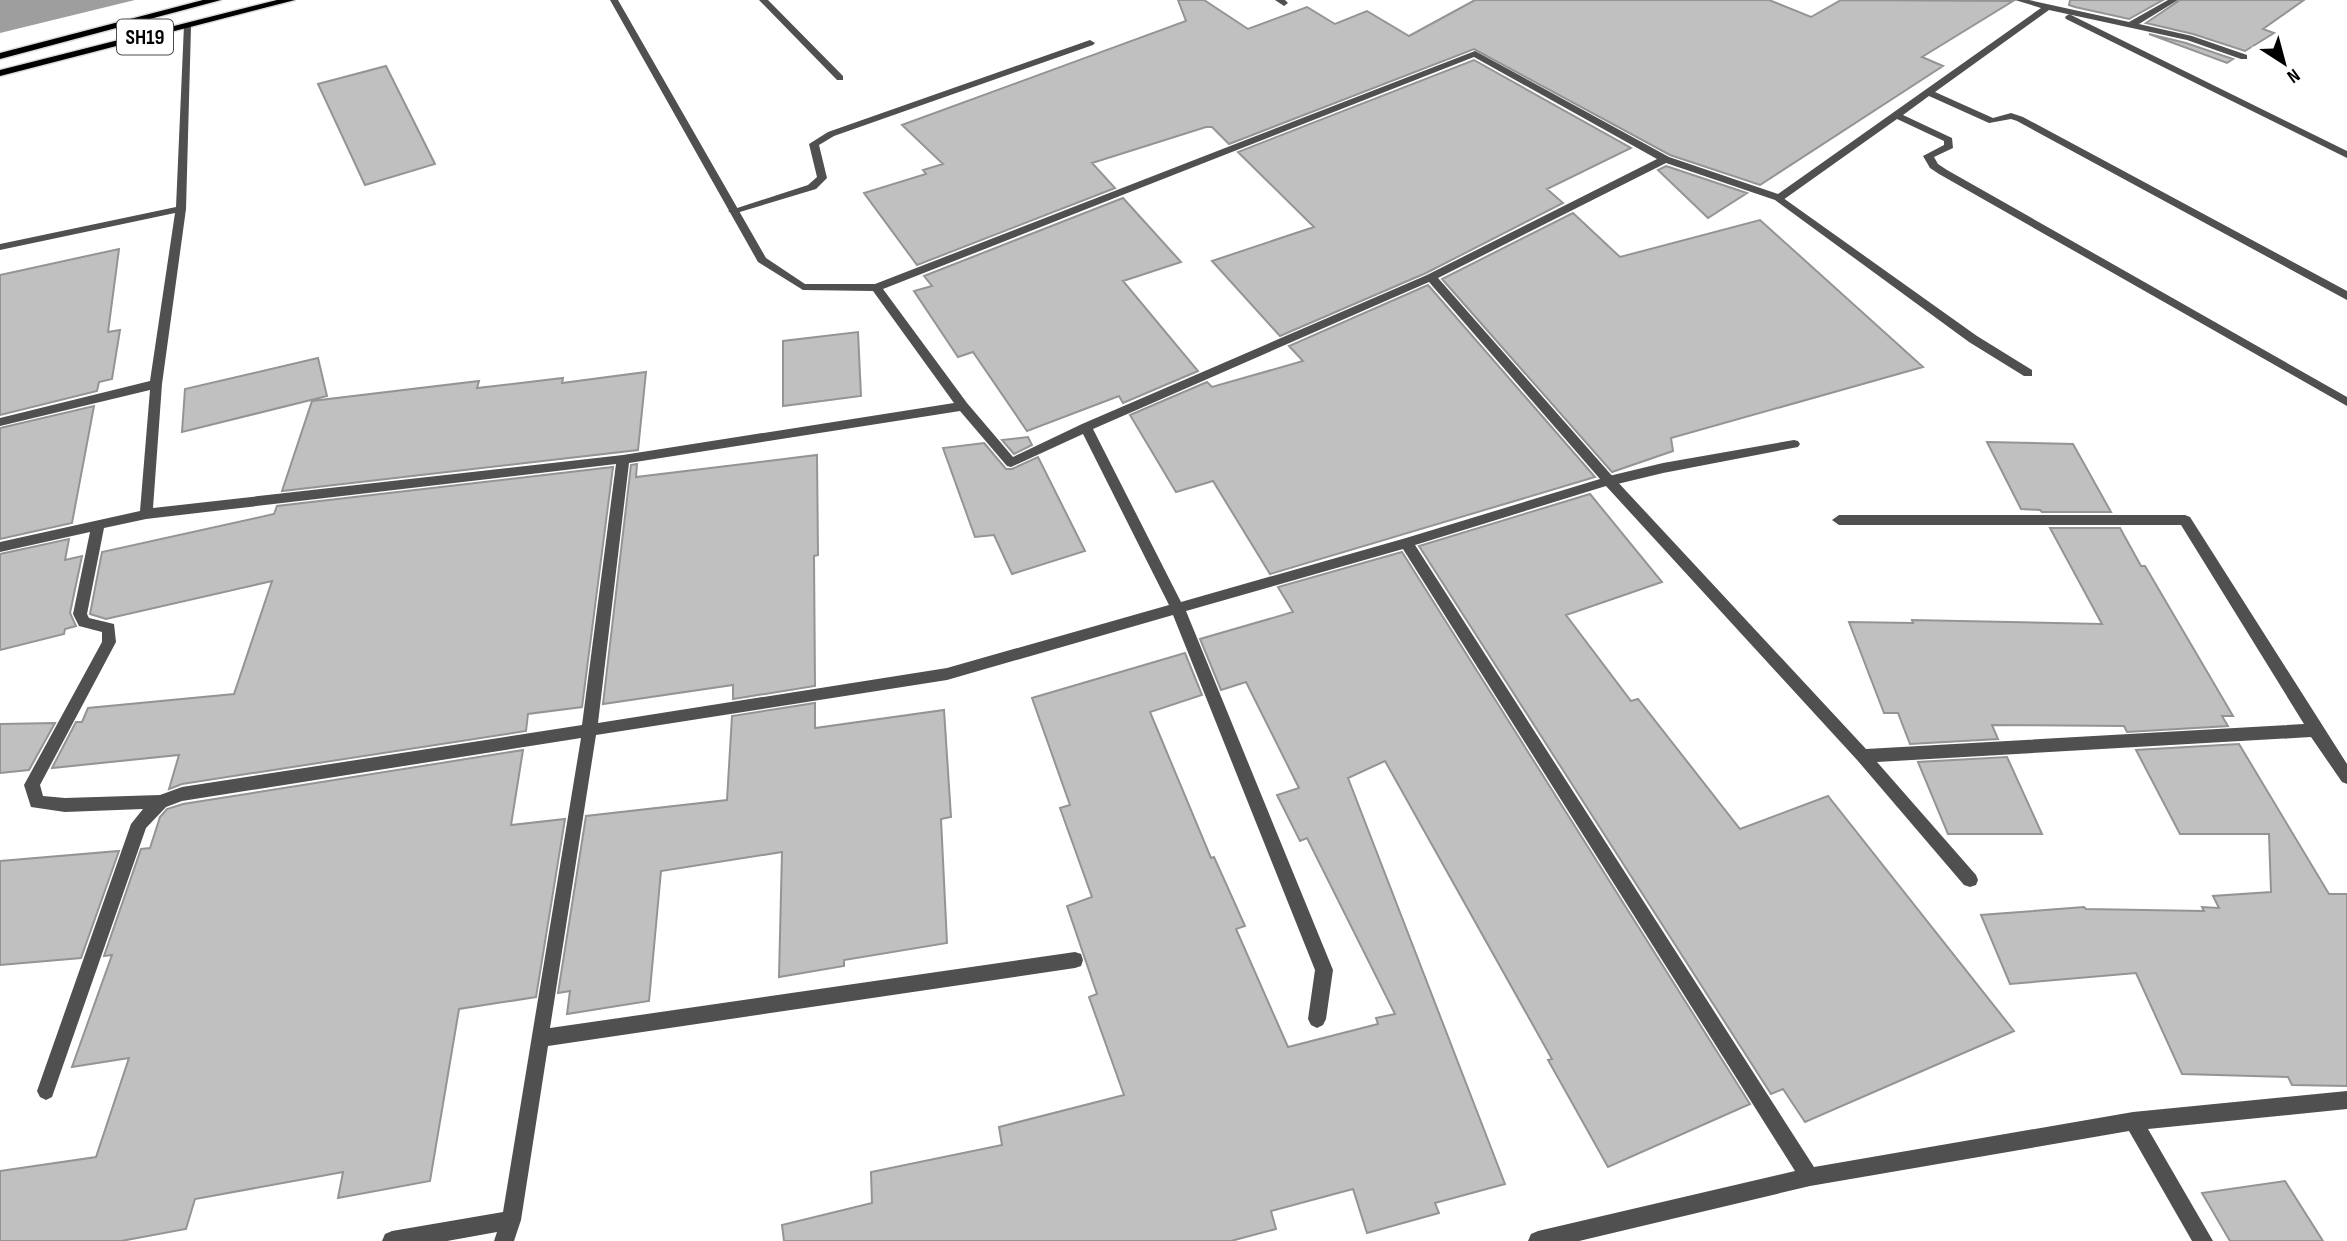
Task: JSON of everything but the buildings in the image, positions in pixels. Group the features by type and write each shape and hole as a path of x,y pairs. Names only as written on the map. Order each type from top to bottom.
{"main road":[{"name":"SH19","path":"0,56 216,0"},
{"name":"SH19","path":"0,73 290,0"}],"street":[{"path":"614,0 762,260 803,287 876,288 1475,54 1665,159 1779,198 1973,339 2028,373"},
{"path":"762,0 840,78"},
{"path":"2019,0 2189,38 2244,57"},
{"path":"2131,25 2174,0"},
{"path":"1779,198 2048,7"},
{"path":"2048,7 2347,155"},
{"path":"146,514 156,384 181,209 187,27"},
{"path":"733,211 813,187 822,178 814,144 831,134 1090,43"},
{"path":"1928,92 1992,121 2011,116 2021,119 2347,296"},
{"path":"1896,115 1949,140 1949,146 1928,156 1942,172 2347,402"},
{"path":"876,288 963,406 1011,463 1086,427 1431,277 1665,159"},
{"path":"0,247 181,209"},
{"path":"1431,277 1609,481 1863,756 1970,880"},
{"path":"0,422 156,384"},
{"path":"0,547 146,514 623,459 963,406"},
{"path":"1086,427 1177,607 1324,970 1317,1019"},
{"path":"98,525 80,614 84,622 109,628 109,642 32,785 37,802 65,805 160,802 182,794 947,674 1406,543 1609,481 1794,444"},
{"path":"504,1241 512,1220 589,732 623,459"},
{"path":"1839,520 2185,520 2347,777"},
{"path":"1406,543 1810,1177"},
{"path":"1863,756 2315,730"},
{"path":"46,1091 139,824 160,802"},
{"path":"542,1038 1074,960"},
{"path":"1538,1241 1810,1177 2133,1121 2347,1100"},
{"path":"2133,1121 2203,1241"},
{"path":"391,1241 512,1220"}],"shaded area":[{"path":"0,0 135,0 0,33"}]}
